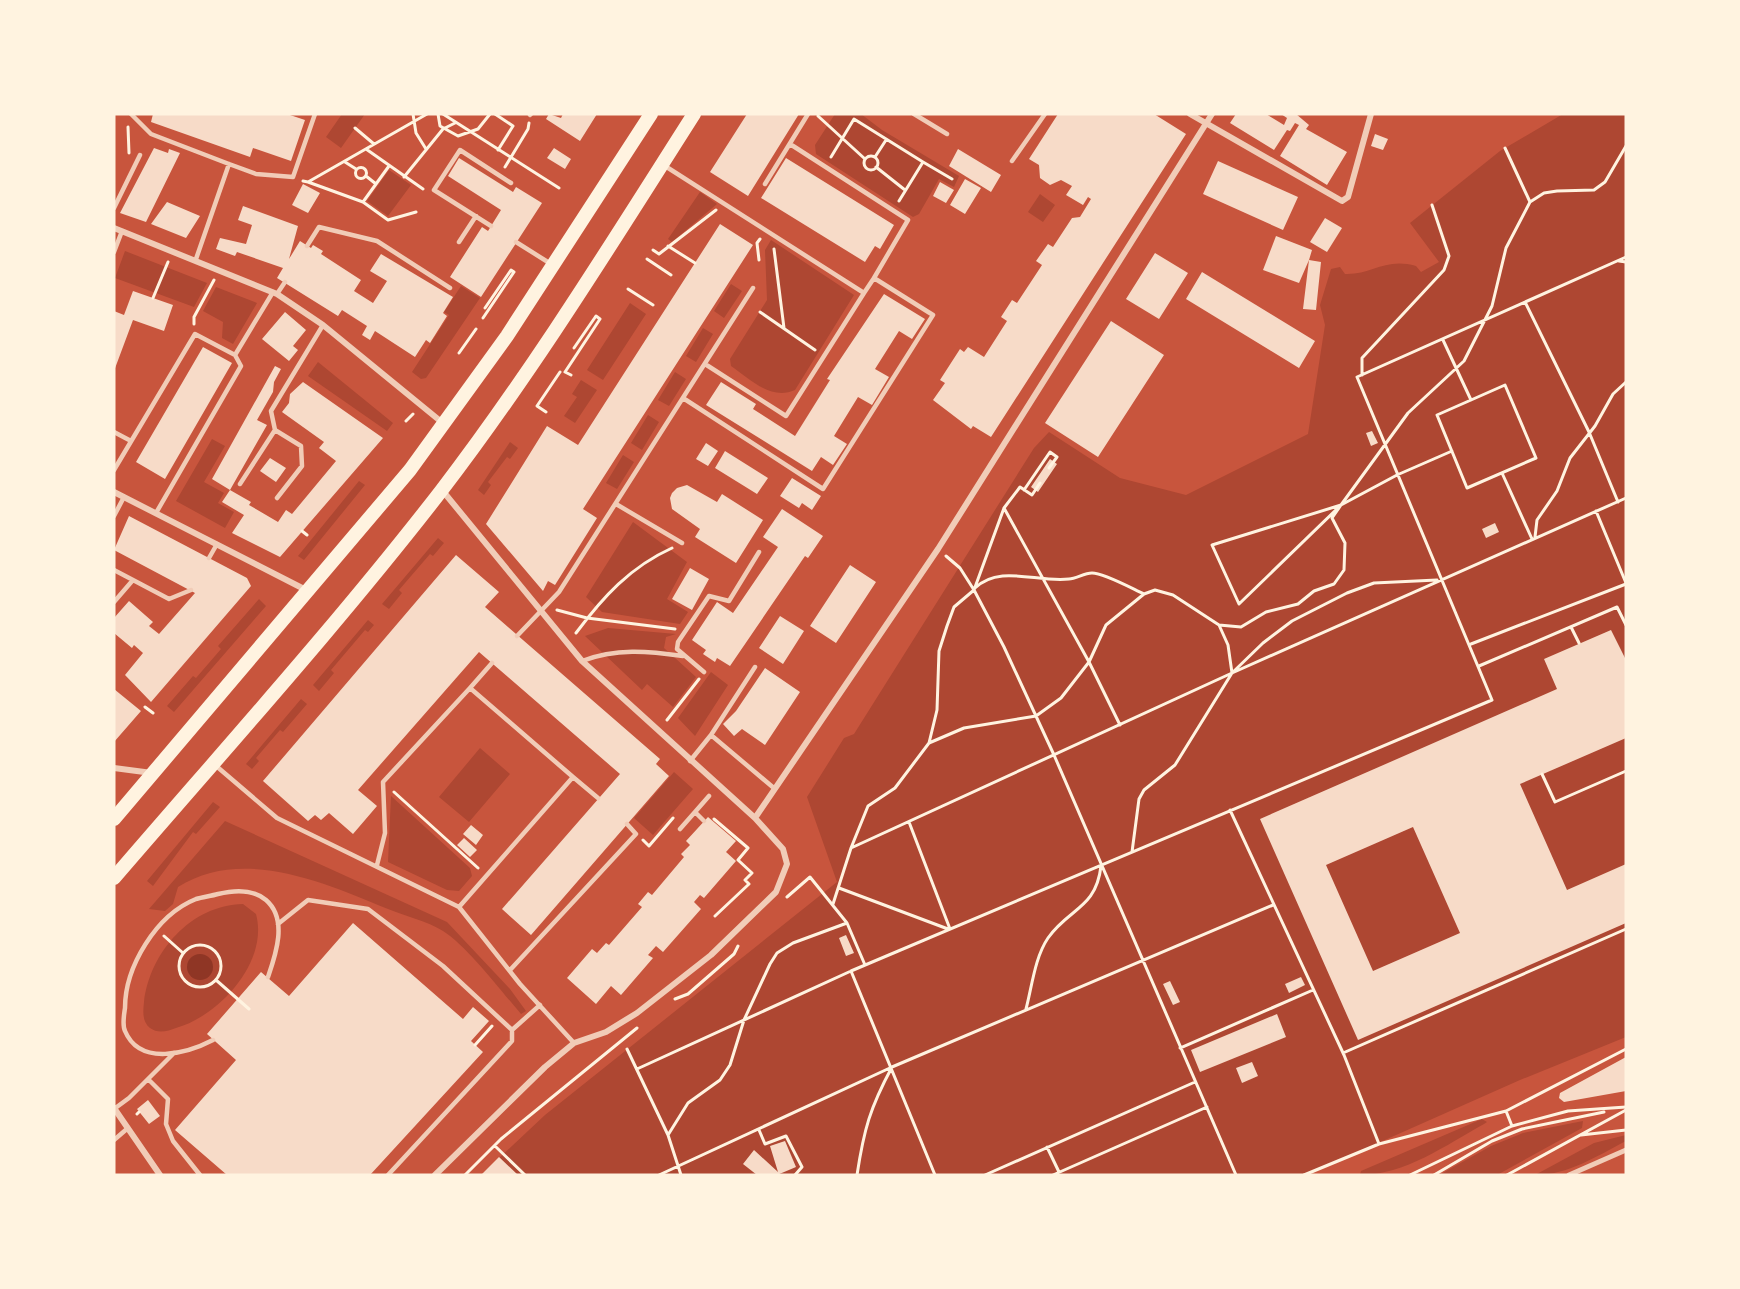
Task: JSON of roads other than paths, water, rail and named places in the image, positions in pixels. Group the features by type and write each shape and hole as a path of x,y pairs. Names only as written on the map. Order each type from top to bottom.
{"main road":[{"path":"114,819 309,591 444,424 553,266 651,114"},
{"path":"114,879 441,490 536,356 694,114"}],"street":[{"path":"1190,114 1342,201 1348,197 1371,114"},
{"path":"754,818 938,549 1212,114"},
{"path":"114,228 196,259 275,293 323,326 444,424"},
{"path":"435,1175 574,1043 606,1032 637,1013 711,955 776,892 786,873 787,864 783,849 754,818 582,661 441,490"},
{"path":"114,492 309,591"},
{"path":"114,768 153,773"},
{"path":"114,1108 160,1175"},
{"path":"1569,1175 1626,1150"}],"lane":[{"path":"131,114 151,134 256,174 293,177 315,114"},
{"path":"765,184 808,114"},
{"path":"914,114 947,134"},
{"path":"1012,161 1045,114"},
{"path":"705,364 786,416 908,220 790,144"},
{"path":"491,226 434,190 460,150 511,183"},
{"path":"114,208 140,154"},
{"path":"196,259 229,164"},
{"path":"663,164 864,293"},
{"path":"459,242 476,216"},
{"path":"308,246 319,227 377,241 450,288"},
{"path":"114,252 122,231"},
{"path":"516,242 553,266"},
{"path":"683,398 824,489 933,315 874,278"},
{"path":"235,355 275,293 285,282"},
{"path":"518,636 559,592 753,288"},
{"path":"277,498 302,466 301,446 275,429 271,411 323,326"},
{"path":"114,470 195,334 235,355 241,366 156,513"},
{"path":"240,484 275,429"},
{"path":"114,432 131,441"},
{"path":"114,516 124,497"},
{"path":"616,504 682,543"},
{"path":"209,558 217,544"},
{"path":"704,672 683,656 677,649 678,642 709,596 729,601 759,552"},
{"path":"114,570 169,599 191,590"},
{"path":"114,602 133,580"},
{"path":"582,661 601,654 640,650 683,656"},
{"path":"377,865 385,833 383,783 492,663"},
{"path":"690,761 711,735 755,667"},
{"path":"470,688 598,798"},
{"path":"711,735 775,789"},
{"path":"213,764 277,818 459,907 574,1043"},
{"path":"459,907 573,777"},
{"path":"680,829 708,796"},
{"path":"695,812 704,821"},
{"path":"511,969 636,834 627,824"},
{"path":"213,1040 194,1050 156,1054 137,1047 124,1030 125,996 134,968 156,929 195,900 229,891 248,892 266,900 276,914 278,924 274,959 268,977"},
{"path":"278,924 308,900 368,909 443,966 512,1030 512,1041 388,1175"},
{"path":"512,1030 540,1005"},
{"path":"114,1108 174,1053"},
{"path":"148,1079 168,1099 166,1124 173,1141 200,1175"},
{"path":"114,1140 128,1128"}]}
